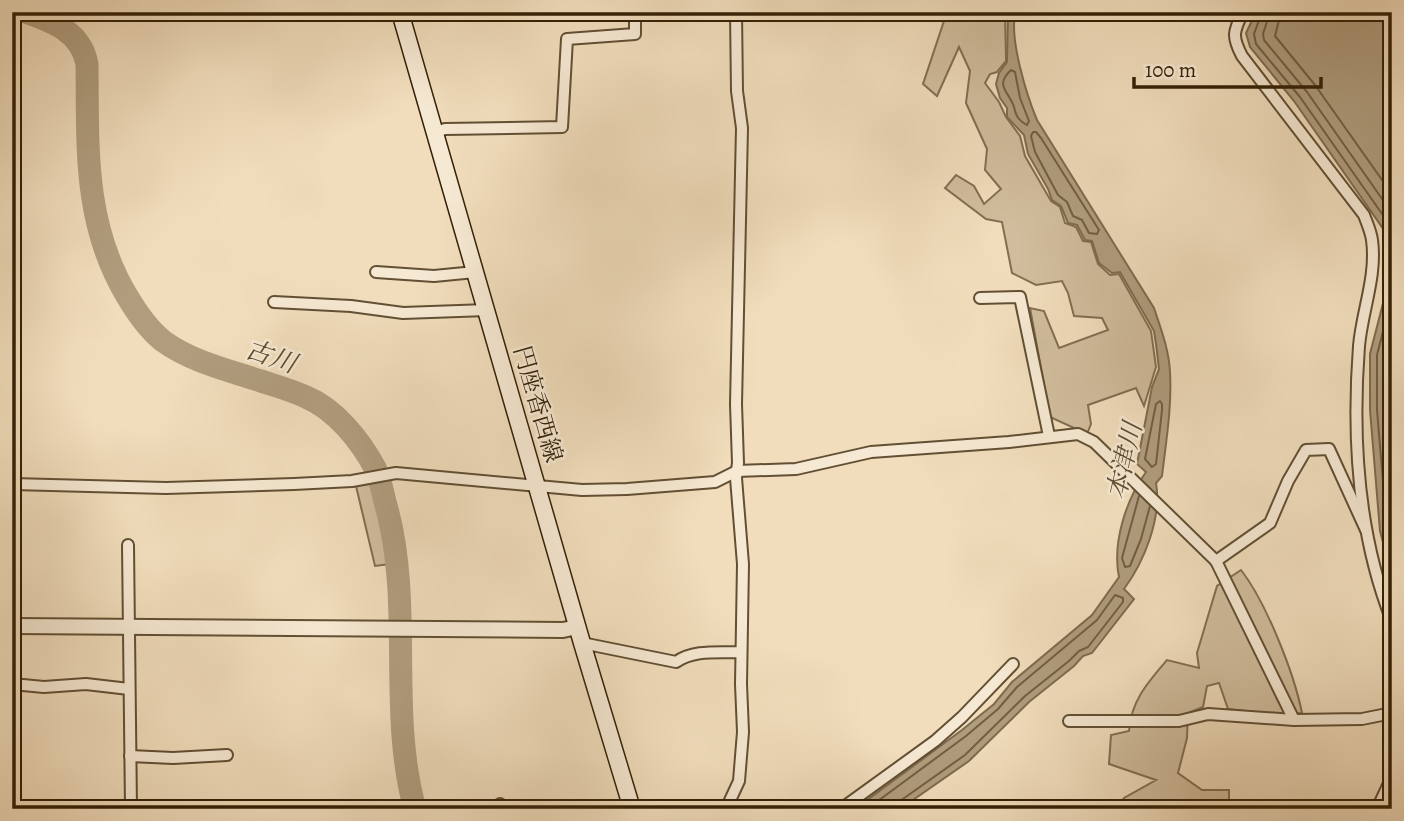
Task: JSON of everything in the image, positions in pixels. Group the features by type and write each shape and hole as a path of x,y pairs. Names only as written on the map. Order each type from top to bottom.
{"main road":[{"name":"円座香西線","path":"400,12 632,809"}],"street":[{"path":"436,132 445,129 562,127 566,39 635,34 635,12"},
{"path":"726,809 739,781 742,761 743,564 736,404 742,128 737,92 736,12"},
{"path":"1243,12 1236,26 1234,41 1242,57 1364,215 1372,239 1372,265 1359,343 1355,421 1366,530"},
{"path":"376,272 434,276 475,272"},
{"path":"980,298 1020,297 1049,436"},
{"path":"274,302 351,306 403,313 487,310"},
{"path":"12,484 166,488 352,481 396,473 582,490 694,485 715,482 737,471 796,469 872,452 1077,434 1094,442 1216,561 1294,720"},
{"path":"1216,561 1270,523 1288,481 1306,450 1329,449 1366,530 1390,615"},
{"path":"128,545 131,809"},
{"path":"12,626 563,629 676,662 696,653 741,652"},
{"path":"841,809 935,741 1013,664"},
{"path":"12,684 44,687 86,684 129,689"},
{"path":"1069,721 1180,721 1208,714 1294,720 1362,719 1392,713"},
{"path":"130,756 173,758 227,755"},
{"path":"1377,809 1392,777"}],"shaded area":[{"path":"947,12 1005,12 1006,61 997,72 990,74 985,83 1020,136 1025,156 1051,201 1060,207 1065,223 1076,227 1083,241 1091,242 1098,264 1110,275 1119,274 1151,331 1156,367 1144,406 1136,388 1088,405 1091,424 1087,434 1050,417 1030,308 1044,311 1059,348 1108,330 1102,318 1074,316 1062,281 1036,285 1012,273 1002,222 986,219 945,188 956,175 974,186 984,204 1001,189 985,170 987,149 966,103 970,71 959,47 937,96 923,84"},
{"path":"375,483 390,552 390,564 375,566 356,486"},
{"path":"1241,570 1260,600 1278,638 1302,713 1282,715 1228,709 1219,683 1207,686 1203,707 1188,713 1187,738 1178,773 1202,790 1229,790 1229,809 1117,809 1124,798 1156,780 1109,764 1111,735 1129,731 1137,701 1167,660 1199,668 1197,653 1217,586"}],"water":[{"path":"1008,12 1016,12 1016,50 1037,120 1154,308 1164,340 1169,364 1170,398 1162,476 1156,483 1154,525 1138,566 1124,589 1134,599 1092,653 1083,656 1029,702 969,761 900,809 855,809 994,704 1012,682 1092,615 1119,577 1117,550 1122,522 1132,495 1146,472 1137,464 1152,387 1159,369 1154,331 1120,272 1112,273 1099,263 1092,241 1085,240 1077,225 1068,223 1061,206 1052,200 1028,154 1024,135 1007,117 1007,108 1000,98 996,84 999,73 1007,62"},
{"path":"1256,12 1392,12 1392,576 1380,531 1370,410 1370,354 1390,276 1390,251 1386,233 1294,101 1250,47 1246,33"}],"waterway":[{"name":"古川","path":"25,12 65,30 84,53 87,64 88,154 95,212 113,268 143,320 163,341 186,355 317,402 346,426 375,468 395,546 399,583 403,735 415,809"}],"water label":[{"name":"本津川","path":"1124,461"}]}
